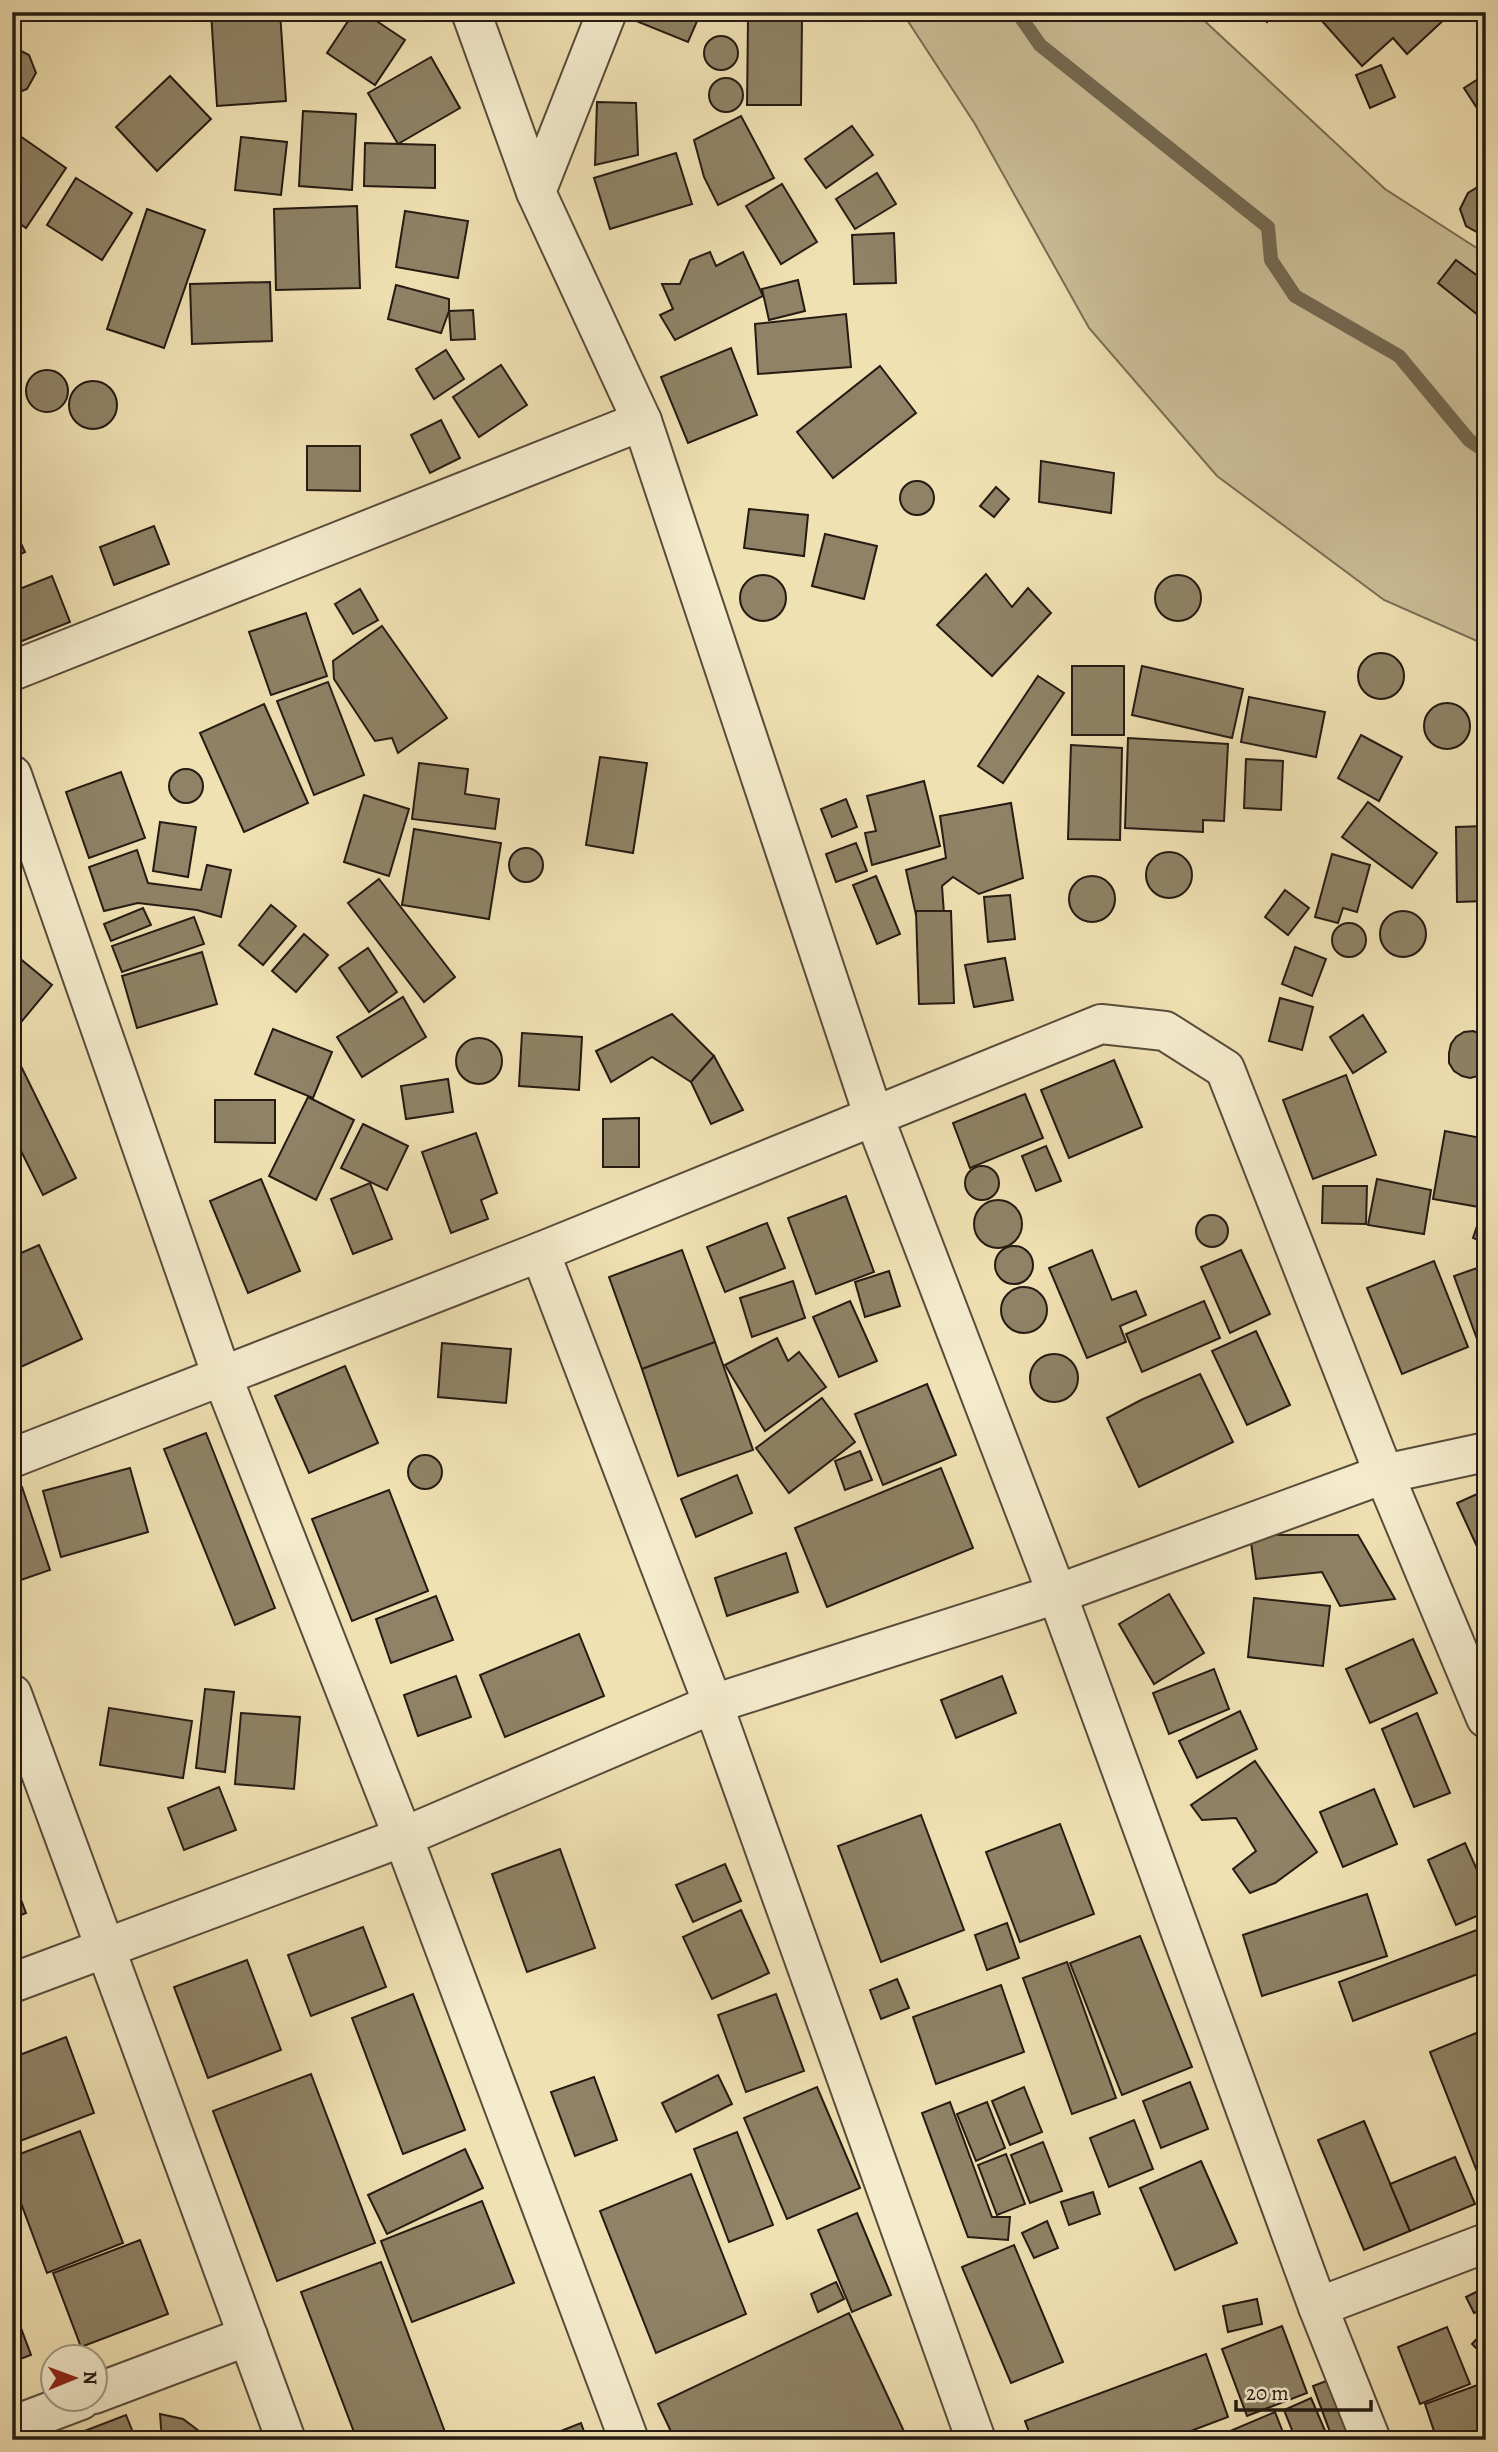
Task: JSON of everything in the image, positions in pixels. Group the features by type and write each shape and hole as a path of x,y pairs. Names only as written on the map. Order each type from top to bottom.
{"street":[{"path":"471,12 536,192 642,421 874,1117 1057,1594 1318,2306 1371,2440"},
{"path":"536,192 607,12"},
{"path":"12,671 642,421"},
{"path":"12,775 222,1376 403,1837 629,2440"},
{"path":"12,1458 540,1252 1101,1024 1166,1031 1226,1069 1384,1474 1486,1718"},
{"path":"540,1252 713,1704 976,2440"},
{"path":"12,1983 403,1837 713,1704 1057,1594 1384,1474 1486,1452"},
{"path":"12,1693 286,2440"},
{"path":"1318,2306 1486,2243"},
{"path":"108,2389 248,2336"},
{"path":"12,2426 42,2414"}],"shaded area":[{"path":"902,12 1195,12 1385,189 1486,254 1486,645 1384,600 1217,476 1089,328 975,124"}],"building":[{"path":"12,12 21,12 21,18 19,27 12,35"},
{"path":"211,12 280,12 286,101 217,106"},
{"path":"354,12 363,12 405,40 375,85 327,53"},
{"path":"639,12 701,12 688,42 636,21"},
{"path":"1253,12 1273,12 1267,22"},
{"path":"1314,12 1444,12 1448,16 1407,54 1393,38 1362,66"},
{"path":"748,19 802,20 801,105 747,105"},
{"path":"721,36 733,41 738,53 733,65 721,70 709,65 704,53 709,41"},
{"path":"13,47 29,55 36,73 27,89 12,95"},
{"path":"431,57 460,108 398,144 368,93"},
{"path":"1381,65 1395,97 1370,108 1356,75"},
{"path":"1486,74 1486,122 1464,88"},
{"path":"170,76 211,119 157,171 116,127"},
{"path":"726,78 738,83 743,95 738,107 726,112 714,107 709,95 714,83"},
{"path":"597,102 636,103 638,155 595,165"},
{"path":"303,111 356,114 352,190 299,186"},
{"path":"741,116 774,178 718,205 704,177 694,140"},
{"path":"852,126 873,155 826,188 805,159"},
{"path":"20,136 66,168 26,228 12,218 12,149"},
{"path":"241,137 287,142 281,195 235,190"},
{"path":"365,143 435,145 435,188 364,186"},
{"path":"676,153 692,204 610,229 594,178"},
{"path":"877,173 896,204 855,229 836,199"},
{"path":"76,178 132,213 102,260 47,225"},
{"path":"782,184 817,242 781,264 746,206"},
{"path":"1485,187 1486,234 1482,235 1466,226 1460,209 1468,193"},
{"path":"357,206 360,288 276,290 274,209"},
{"path":"147,209 205,230 164,348 107,329"},
{"path":"405,211 468,221 458,278 396,267"},
{"path":"894,233 896,283 854,284 852,235"},
{"path":"710,252 716,266 743,252 763,296 675,340 660,315 673,309 662,284 680,284 690,260"},
{"path":"1456,260 1486,282 1486,315 1483,319 1438,283"},
{"path":"798,280 805,311 769,320 762,289"},
{"path":"270,282 272,341 192,344 190,284"},
{"path":"396,285 449,299 449,311 441,333 388,319"},
{"path":"12,296 20,306 21,316 19,324 12,332"},
{"path":"473,310 475,339 451,340 449,311"},
{"path":"846,314 851,367 758,374 755,324"},
{"path":"731,348 757,415 688,443 661,377"},
{"path":"446,350 464,379 434,399 416,369"},
{"path":"501,365 527,405 479,437 453,397"},
{"path":"880,366 916,413 833,478 797,432"},
{"path":"47,370 62,376 68,391 62,406 47,412 32,406 26,391 32,376"},
{"path":"93,381 110,388 117,405 110,422 93,429 76,422 69,405 76,388"},
{"path":"441,420 460,458 430,473 411,435"},
{"path":"307,446 360,446 360,491 307,490"},
{"path":"1041,461 1114,473 1111,513 1039,502"},
{"path":"917,481 929,486 934,498 929,510 917,515 905,510 900,498 905,486"},
{"path":"996,487 1009,499 994,517 980,506"},
{"path":"749,509 808,515 804,556 744,548"},
{"path":"12,524 25,552 12,558"},
{"path":"154,526 169,564 114,585 100,547"},
{"path":"825,534 877,546 864,599 812,586"},
{"path":"986,574 1012,607 1028,588 1051,613 992,676 937,625"},
{"path":"763,575 780,581 786,598 780,615 763,621 746,615 740,598 746,581"},
{"path":"1178,575 1195,581 1201,598 1195,615 1178,621 1161,615 1155,598 1161,581"},
{"path":"52,576 70,622 12,645 12,592"},
{"path":"360,589 378,620 353,634 335,604"},
{"path":"306,613 327,676 271,695 249,632"},
{"path":"382,626 447,718 398,753 392,738 375,741 334,679 333,661"},
{"path":"1381,653 1398,659 1404,676 1398,693 1381,699 1364,693 1358,676 1364,659"},
{"path":"1072,666 1124,666 1124,735 1072,735"},
{"path":"1142,666 1243,689 1232,738 1132,715"},
{"path":"1038,676 1064,693 1003,783 978,766"},
{"path":"328,682 364,775 314,795 277,701"},
{"path":"1249,697 1325,712 1316,757 1241,742"},
{"path":"1447,703 1464,709 1470,726 1464,743 1447,749 1430,743 1424,726 1430,709"},
{"path":"264,704 308,803 244,832 200,733"},
{"path":"1361,735 1402,757 1379,801 1338,778"},
{"path":"1128,738 1228,744 1224,821 1203,820 1203,832 1125,828"},
{"path":"1071,745 1122,748 1120,840 1068,839"},
{"path":"600,757 647,763 633,853 586,845"},
{"path":"1246,759 1283,761 1281,810 1244,808"},
{"path":"419,763 468,769 465,794 499,799 495,829 412,819"},
{"path":"186,769 198,774 203,786 198,798 186,803 174,798 169,786 174,774"},
{"path":"121,772 145,838 89,858 66,792"},
{"path":"924,781 940,846 872,865 865,833 876,831 867,796"},
{"path":"364,795 409,809 389,876 344,862"},
{"path":"846,799 857,827 832,837 821,809"},
{"path":"1368,802 1437,853 1412,888 1342,837"},
{"path":"1011,803 1023,878 979,894 953,877 942,886 944,914 916,915 906,870 946,858 940,816"},
{"path":"160,822 196,827 188,877 153,871"},
{"path":"1486,826 1486,901 1457,902 1456,827"},
{"path":"414,829 501,843 489,919 402,905"},
{"path":"856,843 867,871 836,882 826,854"},
{"path":"526,848 538,853 543,865 538,877 526,882 514,877 509,865 514,853"},
{"path":"137,850 148,883 201,890 207,865 231,870 221,917 197,910 138,903 104,911 89,867"},
{"path":"1169,852 1186,858 1192,875 1186,892 1169,898 1152,892 1146,875 1152,858"},
{"path":"1332,854 1370,865 1357,912 1343,908 1338,923 1315,917"},
{"path":"876,876 900,934 877,944 853,885"},
{"path":"1092,876 1109,882 1115,899 1109,916 1092,922 1075,916 1069,899 1075,882"},
{"path":"379,879 455,977 424,1002 348,903"},
{"path":"1285,890 1309,908 1288,935 1265,917"},
{"path":"1010,895 1015,939 988,942 984,897"},
{"path":"271,905 296,926 263,965 239,945"},
{"path":"143,908 151,925 111,941 104,924"},
{"path":"916,911 951,911 954,1003 919,1004"},
{"path":"1403,911 1420,917 1426,934 1420,951 1403,957 1386,951 1380,934 1386,917"},
{"path":"194,917 204,944 122,972 112,946"},
{"path":"1349,923 1361,928 1366,940 1361,952 1349,957 1337,952 1332,940 1337,928"},
{"path":"304,934 328,955 296,992 272,971"},
{"path":"1295,947 1326,959 1312,996 1282,984"},
{"path":"368,948 397,992 369,1012 339,968"},
{"path":"12,952 52,985 12,1033"},
{"path":"202,952 217,1004 137,1028 122,976"},
{"path":"1005,958 1013,1000 974,1007 965,965"},
{"path":"403,997 426,1037 362,1077 337,1037"},
{"path":"1280,998 1313,1007 1302,1050 1269,1041"},
{"path":"672,1014 714,1056 691,1082 652,1057 611,1082 596,1051"},
{"path":"1363,1015 1386,1052 1353,1073 1330,1037"},
{"path":"273,1029 332,1052 313,1098 255,1074"},
{"path":"1473,1031 1486,1036 1486,1074 1470,1078 1454,1071 1449,1063 1449,1053 1456,1037"},
{"path":"522,1033 582,1037 579,1090 519,1086"},
{"path":"479,1038 488,1039 495,1045 501,1052 501,1070 495,1077 488,1083 479,1084 470,1083 463,1077 457,1070 456,1061 457,1052 463,1045 470,1039"},
{"path":"15,1054 76,1178 43,1195 12,1133 12,1055"},
{"path":"714,1056 743,1110 711,1124 691,1082"},
{"path":"1114,1060 1142,1127 1069,1158 1041,1090"},
{"path":"1346,1075 1376,1155 1313,1179 1283,1100"},
{"path":"448,1079 453,1112 406,1119 401,1086"},
{"path":"1025,1094 1043,1138 970,1168 953,1123"},
{"path":"308,1097 354,1120 316,1200 269,1176"},
{"path":"215,1100 275,1100 275,1143 215,1142"},
{"path":"639,1118 639,1167 603,1167 603,1119"},
{"path":"363,1124 408,1146 387,1190 341,1168"},
{"path":"1445,1131 1486,1139 1486,1170 1479,1207 1433,1199"},
{"path":"476,1133 497,1193 481,1200 488,1219 451,1233 422,1152"},
{"path":"1046,1146 1061,1181 1036,1191 1022,1156"},
{"path":"982,1166 994,1171 999,1183 994,1195 982,1200 970,1195 965,1183 970,1171"},
{"path":"261,1179 300,1271 248,1293 210,1201"},
{"path":"1377,1179 1431,1190 1424,1234 1368,1225"},
{"path":"370,1183 392,1239 353,1254 331,1199"},
{"path":"1323,1186 1367,1186 1366,1224 1322,1223"},
{"path":"846,1196 874,1272 816,1294 788,1218"},
{"path":"998,1200 1015,1207 1022,1224 1015,1241 998,1248 981,1241 974,1224 981,1207"},
{"path":"1486,1200 1486,1243 1473,1238"},
{"path":"1212,1215 1224,1219 1228,1231 1224,1243 1212,1247 1200,1243 1196,1231 1200,1219"},
{"path":"767,1223 785,1268 725,1292 707,1247"},
{"path":"39,1245 82,1339 12,1371 12,1257"},
{"path":"1014,1246 1027,1252 1033,1265 1027,1278 1014,1284 1001,1278 995,1265 1001,1252"},
{"path":"682,1250 715,1342 642,1369 609,1277"},
{"path":"1092,1250 1112,1300 1136,1291 1146,1315 1120,1326 1126,1342 1087,1358 1049,1268"},
{"path":"1241,1250 1270,1314 1230,1333 1201,1267"},
{"path":"1434,1261 1468,1347 1402,1374 1367,1288"},
{"path":"1486,1265 1486,1335 1477,1339 1454,1276"},
{"path":"889,1271 900,1306 865,1317 855,1282"},
{"path":"793,1281 805,1318 752,1337 740,1298"},
{"path":"1024,1287 1041,1293 1047,1310 1041,1327 1024,1333 1007,1327 1001,1310 1007,1293"},
{"path":"850,1301 877,1361 839,1377 813,1317"},
{"path":"1204,1301 1220,1338 1142,1372 1126,1334"},
{"path":"1256,1331 1290,1405 1247,1425 1212,1351"},
{"path":"777,1338 788,1361 799,1352 826,1387 765,1431 725,1365"},
{"path":"715,1342 753,1450 678,1476 642,1369"},
{"path":"442,1343 511,1349 506,1403 438,1397"},
{"path":"1486,1350 1486,1366 1480,1353"},
{"path":"1054,1354 1071,1361 1078,1378 1071,1395 1054,1402 1037,1395 1030,1378 1037,1361"},
{"path":"345,1366 378,1443 309,1473 275,1396"},
{"path":"1200,1374 1233,1442 1139,1487 1107,1418"},
{"path":"927,1384 956,1455 883,1485 855,1414"},
{"path":"822,1398 855,1442 789,1493 756,1448"},
{"path":"206,1433 275,1608 235,1625 164,1449"},
{"path":"860,1451 872,1480 845,1490 835,1461"},
{"path":"425,1455 437,1460 442,1472 437,1484 425,1489 413,1484 408,1472 413,1460"},
{"path":"130,1468 148,1532 61,1557 43,1491"},
{"path":"941,1468 973,1548 827,1607 795,1528"},
{"path":"737,1475 752,1513 696,1537 681,1499"},
{"path":"22,1487 50,1570 12,1583 12,1490"},
{"path":"389,1490 428,1591 352,1621 312,1519"},
{"path":"1486,1490 1486,1566 1457,1503"},
{"path":"1250,1535 1358,1535 1395,1599 1340,1606 1322,1572 1256,1579"},
{"path":"786,1553 798,1592 727,1616 715,1578"},
{"path":"1169,1594 1204,1653 1154,1684 1119,1624"},
{"path":"436,1596 453,1640 391,1663 376,1619"},
{"path":"1254,1598 1330,1606 1323,1666 1248,1657"},
{"path":"579,1634 604,1696 505,1737 480,1675"},
{"path":"1413,1639 1437,1693 1370,1723 1346,1669"},
{"path":"1214,1669 1229,1709 1169,1734 1153,1693"},
{"path":"456,1676 471,1717 418,1736 404,1695"},
{"path":"1002,1676 1016,1713 956,1738 941,1700"},
{"path":"205,1689 234,1692 225,1772 196,1768"},
{"path":"109,1708 192,1721 183,1778 100,1765"},
{"path":"1240,1711 1257,1749 1197,1778 1179,1741"},
{"path":"241,1713 300,1717 294,1789 235,1784"},
{"path":"1417,1713 1450,1793 1414,1807 1382,1729"},
{"path":"1255,1761 1317,1852 1275,1883 1250,1893 1233,1869 1256,1851 1236,1818 1202,1820 1191,1805"},
{"path":"219,1787 236,1830 184,1850 168,1808"},
{"path":"1374,1789 1397,1844 1343,1867 1320,1812"},
{"path":"921,1815 964,1930 881,1962 838,1846"},
{"path":"1060,1824 1094,1914 1020,1942 986,1852"},
{"path":"1465,1843 1486,1890 1486,1912 1456,1925 1428,1860"},
{"path":"560,1849 595,1948 527,1972 492,1874"},
{"path":"725,1864 741,1901 693,1922 676,1885"},
{"path":"12,1876 26,1913 12,1919"},
{"path":"1367,1894 1387,1956 1262,1996 1243,1935"},
{"path":"741,1910 769,1973 712,1999 683,1937"},
{"path":"1007,1923 1019,1958 987,1970 975,1935"},
{"path":"363,1927 386,1987 311,2016 288,1955"},
{"path":"1482,1928 1486,1938 1486,1971 1353,2021 1339,1982"},
{"path":"1140,1936 1192,2067 1122,2095 1070,1963"},
{"path":"247,1960 281,2050 208,2078 174,1987"},
{"path":"1067,1962 1116,2098 1072,2114 1023,1978"},
{"path":"897,1979 909,2008 881,2019 870,1990"},
{"path":"1001,1985 1024,2052 936,2084 913,2017"},
{"path":"413,1994 465,2130 403,2154 352,2018"},
{"path":"776,1994 804,2071 746,2092 718,2015"},
{"path":"1486,2029 1486,2171 1478,2174 1430,2052"},
{"path":"66,2037 94,2113 12,2144 12,2058"},
{"path":"311,2074 375,2243 277,2281 213,2111"},
{"path":"718,2075 732,2104 676,2132 662,2103"},
{"path":"594,2077 617,2140 575,2156 551,2092"},
{"path":"1190,2082 1208,2129 1161,2148 1143,2101"},
{"path":"817,2087 860,2188 787,2219 744,2118"},
{"path":"1024,2087 1042,2132 1010,2145 992,2101"},
{"path":"950,2102 992,2217 1010,2217 1008,2240 968,2237 922,2113"},
{"path":"987,2102 1005,2148 976,2161 957,2114"},
{"path":"1134,2120 1153,2169 1109,2187 1090,2138"},
{"path":"1364,2121 1410,2231 1364,2250 1318,2140"},
{"path":"80,2131 123,2243 47,2273 12,2179 12,2157"},
{"path":"737,2132 773,2225 729,2242 694,2149"},
{"path":"1043,2142 1062,2191 1030,2203 1011,2155"},
{"path":"465,2149 483,2188 387,2234 368,2195"},
{"path":"1006,2154 1025,2204 997,2215 978,2165"},
{"path":"1455,2157 1475,2204 1410,2231 1390,2184"},
{"path":"1201,2161 1237,2243 1175,2270 1140,2188"},
{"path":"691,2174 746,2314 656,2353 600,2211"},
{"path":"1093,2192 1100,2214 1069,2225 1061,2202"},
{"path":"482,2201 514,2283 412,2322 381,2241"},
{"path":"857,2213 891,2295 852,2312 818,2230"},
{"path":"1047,2221 1058,2248 1034,2258 1022,2233"},
{"path":"140,2240 168,2314 89,2344 80,2344 53,2273"},
{"path":"1014,2245 1063,2362 1011,2383 962,2267"},
{"path":"381,2262 448,2440 357,2440 301,2292"},
{"path":"836,2282 844,2299 818,2312 811,2294"},
{"path":"1486,2287 1486,2308 1474,2313 1466,2297"},
{"path":"1257,2299 1262,2324 1228,2332 1223,2306"},
{"path":"12,2304 31,2355 12,2362"},
{"path":"849,2313 908,2440 675,2440 658,2404"},
{"path":"1282,2326 1307,2393 1247,2416 1222,2349"},
{"path":"1447,2327 1470,2384 1420,2404 1398,2347"},
{"path":"1486,2329 1486,2358 1472,2344"},
{"path":"1206,2354 1228,2417 1167,2440 1032,2440 1025,2421"},
{"path":"1334,2378 1357,2437 1349,2440 1333,2440 1313,2386"},
{"path":"1486,2382 1486,2440 1437,2440 1425,2404"},
{"path":"1311,2398 1329,2440 1296,2440 1284,2410"},
{"path":"1275,2412 1286,2440 1209,2440"},
{"path":"160,2414 183,2419 211,2440 162,2440"},
{"path":"126,2415 136,2440 61,2440"},
{"path":"581,2423 587,2440 538,2440"}],"waterway":[{"path":"1017,12 1040,45 1268,227 1271,260 1295,296 1399,356 1469,440 1486,452"}]}
